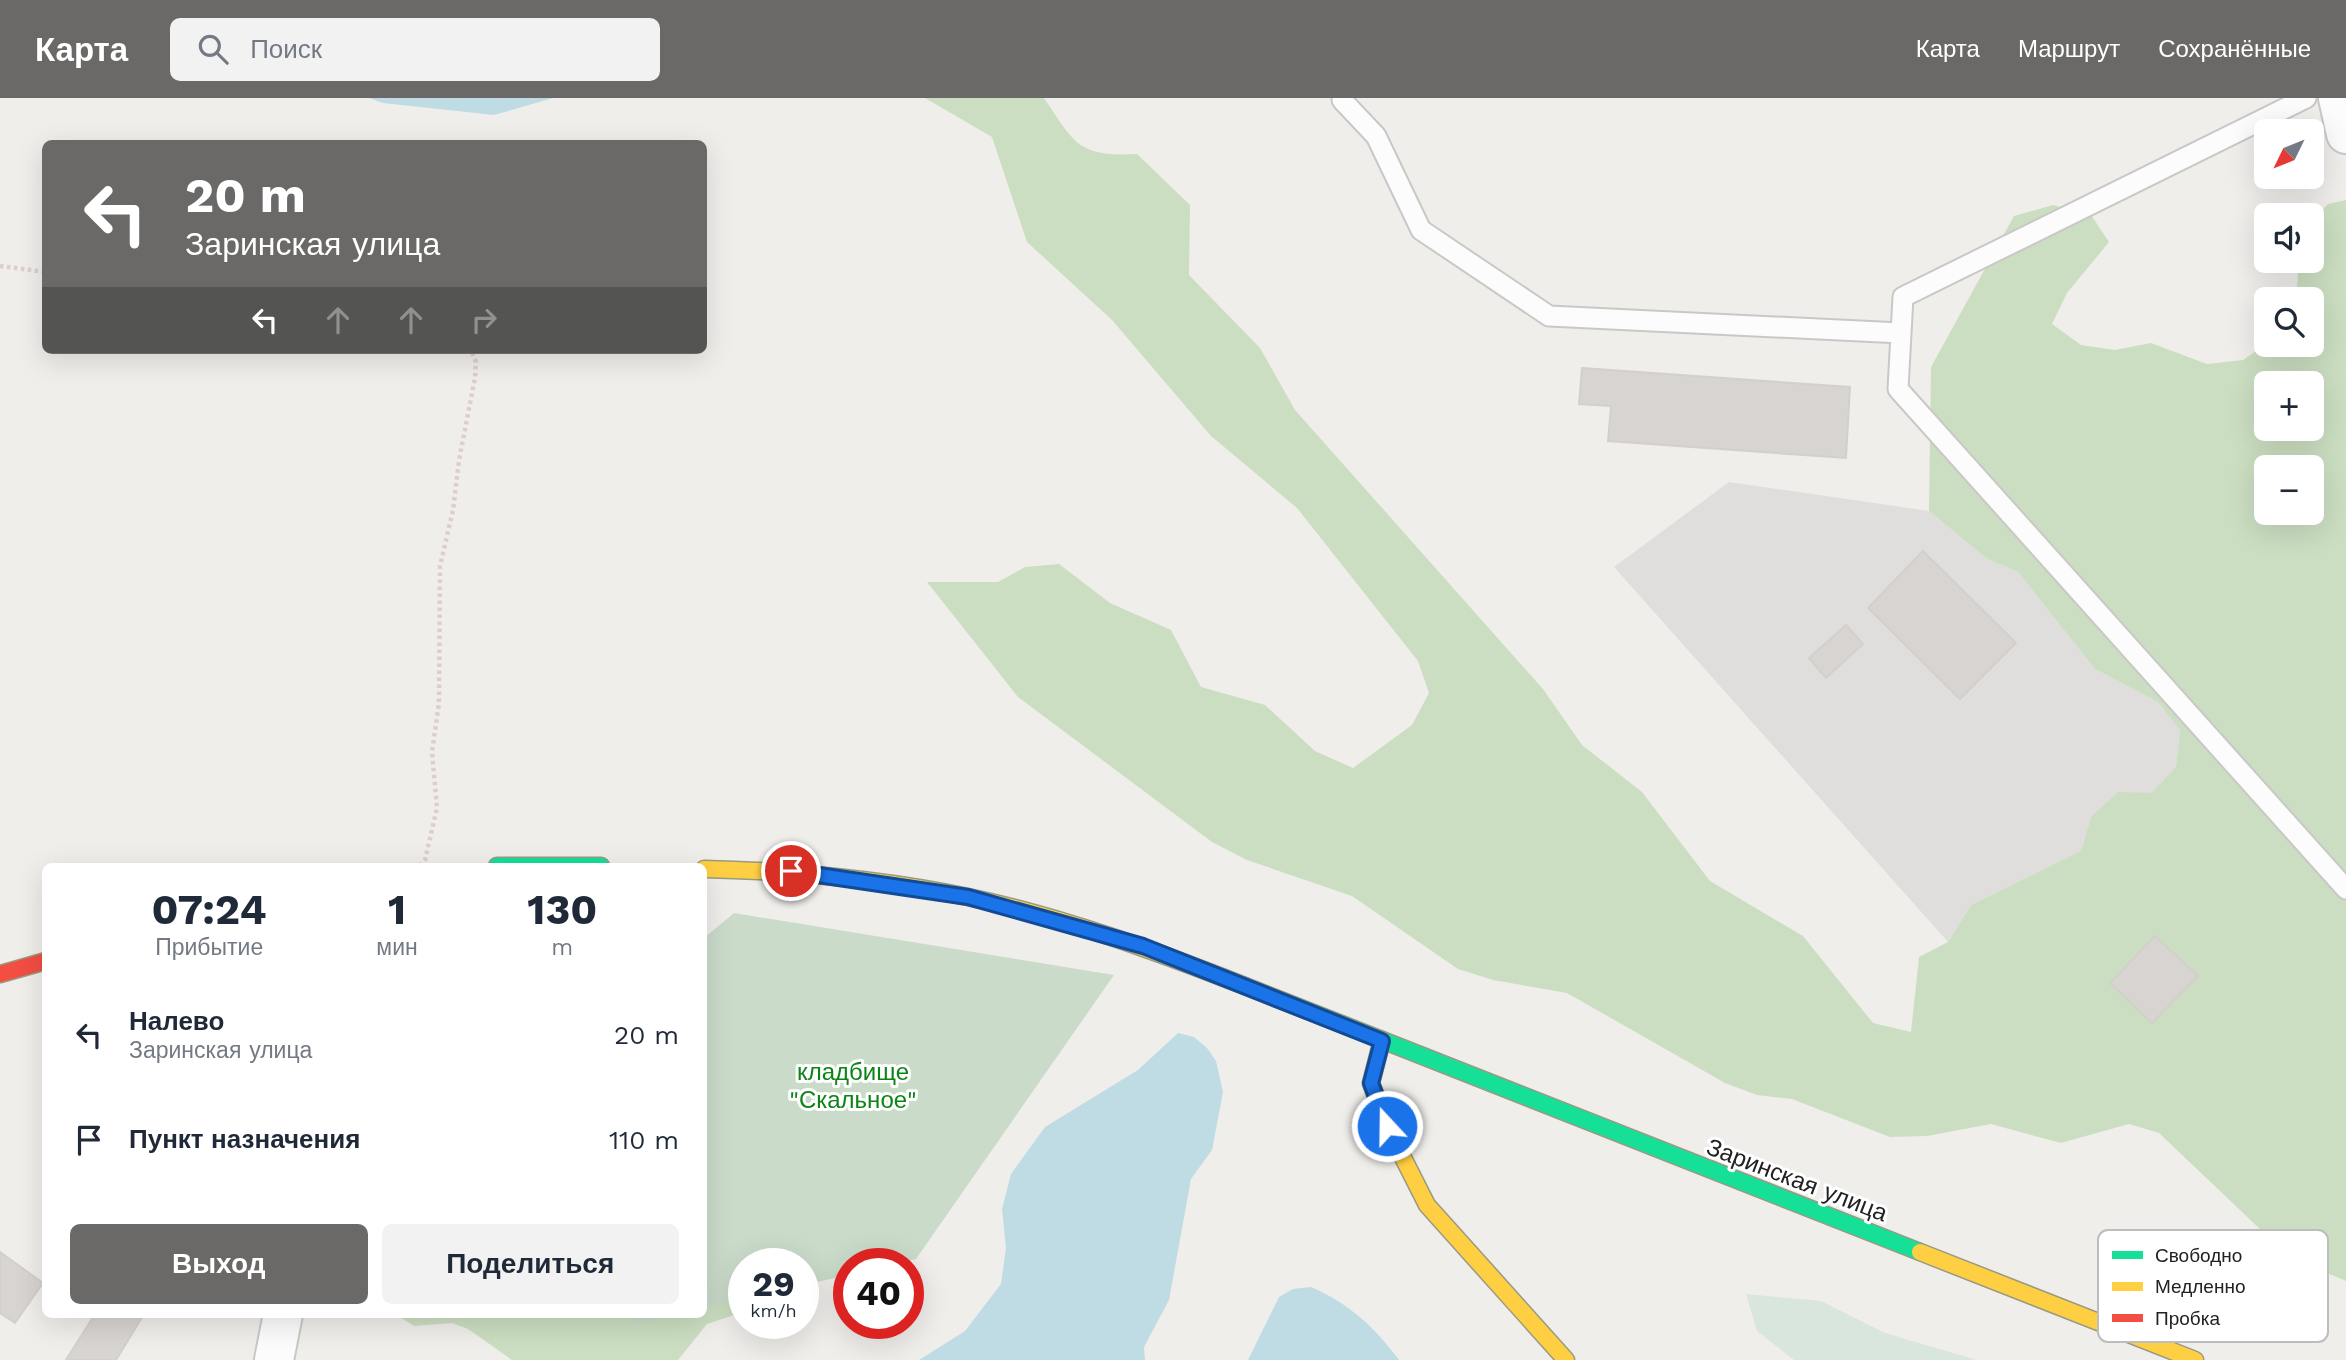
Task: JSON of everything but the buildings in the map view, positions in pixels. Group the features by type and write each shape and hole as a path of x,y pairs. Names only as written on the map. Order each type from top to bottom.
{"street":[{"path":"2338,98 2346,134"},
{"name":"Заринская улица","path":"707,869 791,871 968,897 1143,946 2098,1322"},
{"path":"0,974 42,962"},
{"path":"1382,1041 1371,1083 1387,1126 1427,1205 1566,1360"},
{"path":"274,1360 283,1318"},
{"name":"Заринская улица","path":"2149,1342 2195,1360"}],"lane":[{"path":"2306,98 1903,296 1898,389 2346,889"},
{"path":"1342,100 1376,136 1422,230 1549,316 1901,333"}],"path":[{"path":"0,266 42,271"},
{"path":"422,863 437,808 432,752 439,703 440,566 453,510 459,460 475,378 476,362 473,354"}],"shaded area":[{"path":"1729,482 1929,511 1986,558 2018,572 2095,669 2158,702 2180,729 2176,767 2151,793 2091,817 2081,851 1971,905 1948,942 1614,567"},
{"path":"1746,1294 1821,1301 1885,1333 1977,1360 1794,1360 1757,1331"}],"green space":[{"path":"925,98 1044,98 1063,127 1080,144 1102,153 1137,154 1190,205 1189,275 1260,348 1295,410 1543,689 1582,745 1642,792 1710,881 1803,936 1873,1023 1911,1032 1919,957 1948,942 1971,905 2081,851 2091,817 2118,792 2151,793 2176,767 2180,730 2158,702 2095,669 2018,572 1986,558 1929,511 1931,367 2014,216 2053,205 2091,215 2109,242 2067,293 2052,324 2081,345 2115,350 2151,343 2207,364 2243,360 2254,352 2254,357 2324,357 2324,287 2297,287 2298,273 2324,273 2324,208 2328,204 2346,200 2346,1281 2328,1273 2328,1230 2261,1230 2159,1133 2129,1124 2061,1143 1991,1124 1927,1136 1890,1137 1792,1099 1757,1095 1725,1083 1567,993 1493,980 1458,969 1352,896 1247,860 1212,842 1018,697 927,582 998,582 1025,567 1059,564 1110,603 1171,630 1201,687 1265,705 1315,751 1353,768 1412,725 1429,693 1418,661 1297,508 1211,436 1112,320 1027,242 992,137"},
{"name":"кладбище \"Скальное\"","path":"734,913 1114,975 924,1248 833,1248 833,1278 819,1282 819,1248 728,1248 728,1303 707,1307 707,936"},
{"path":"707,1026 742,1248 728,1248 728,1317 707,1324 678,1360 512,1360 468,1329 452,1323 414,1326 401,1318 707,1318"},
{"path":"634,1318 661,1318 635,1324"}],"water":[{"path":"369,98 553,98 494,115 383,103"},
{"path":"1178,1033 1194,1037 1207,1048 1216,1061 1223,1092 1212,1150 1191,1179 1169,1300 1144,1347 1145,1360 919,1360 965,1331 1001,1284 1006,1248 1002,1209 1011,1174 1045,1127 1138,1070"},
{"path":"1311,1287 1360,1317 1399,1360 1248,1360 1279,1297 1293,1289"}],"traffic: fast":[{"path":"1245,986 1920,1252"}],"traffic: slow":[{"path":"707,869 836,877 968,897 1074,925 1245,986"},
{"path":"1382,1040 1371,1083 1387,1126 1427,1205 1566,1360"},
{"path":"1920,1252 2098,1322"},
{"path":"2149,1342 2195,1360"}],"traffic: jam":[{"path":"0,974 42,962"}],"route":[{"path":"791,871 968,897 1143,946 1382,1041 1371,1083 1387,1126"}]}
